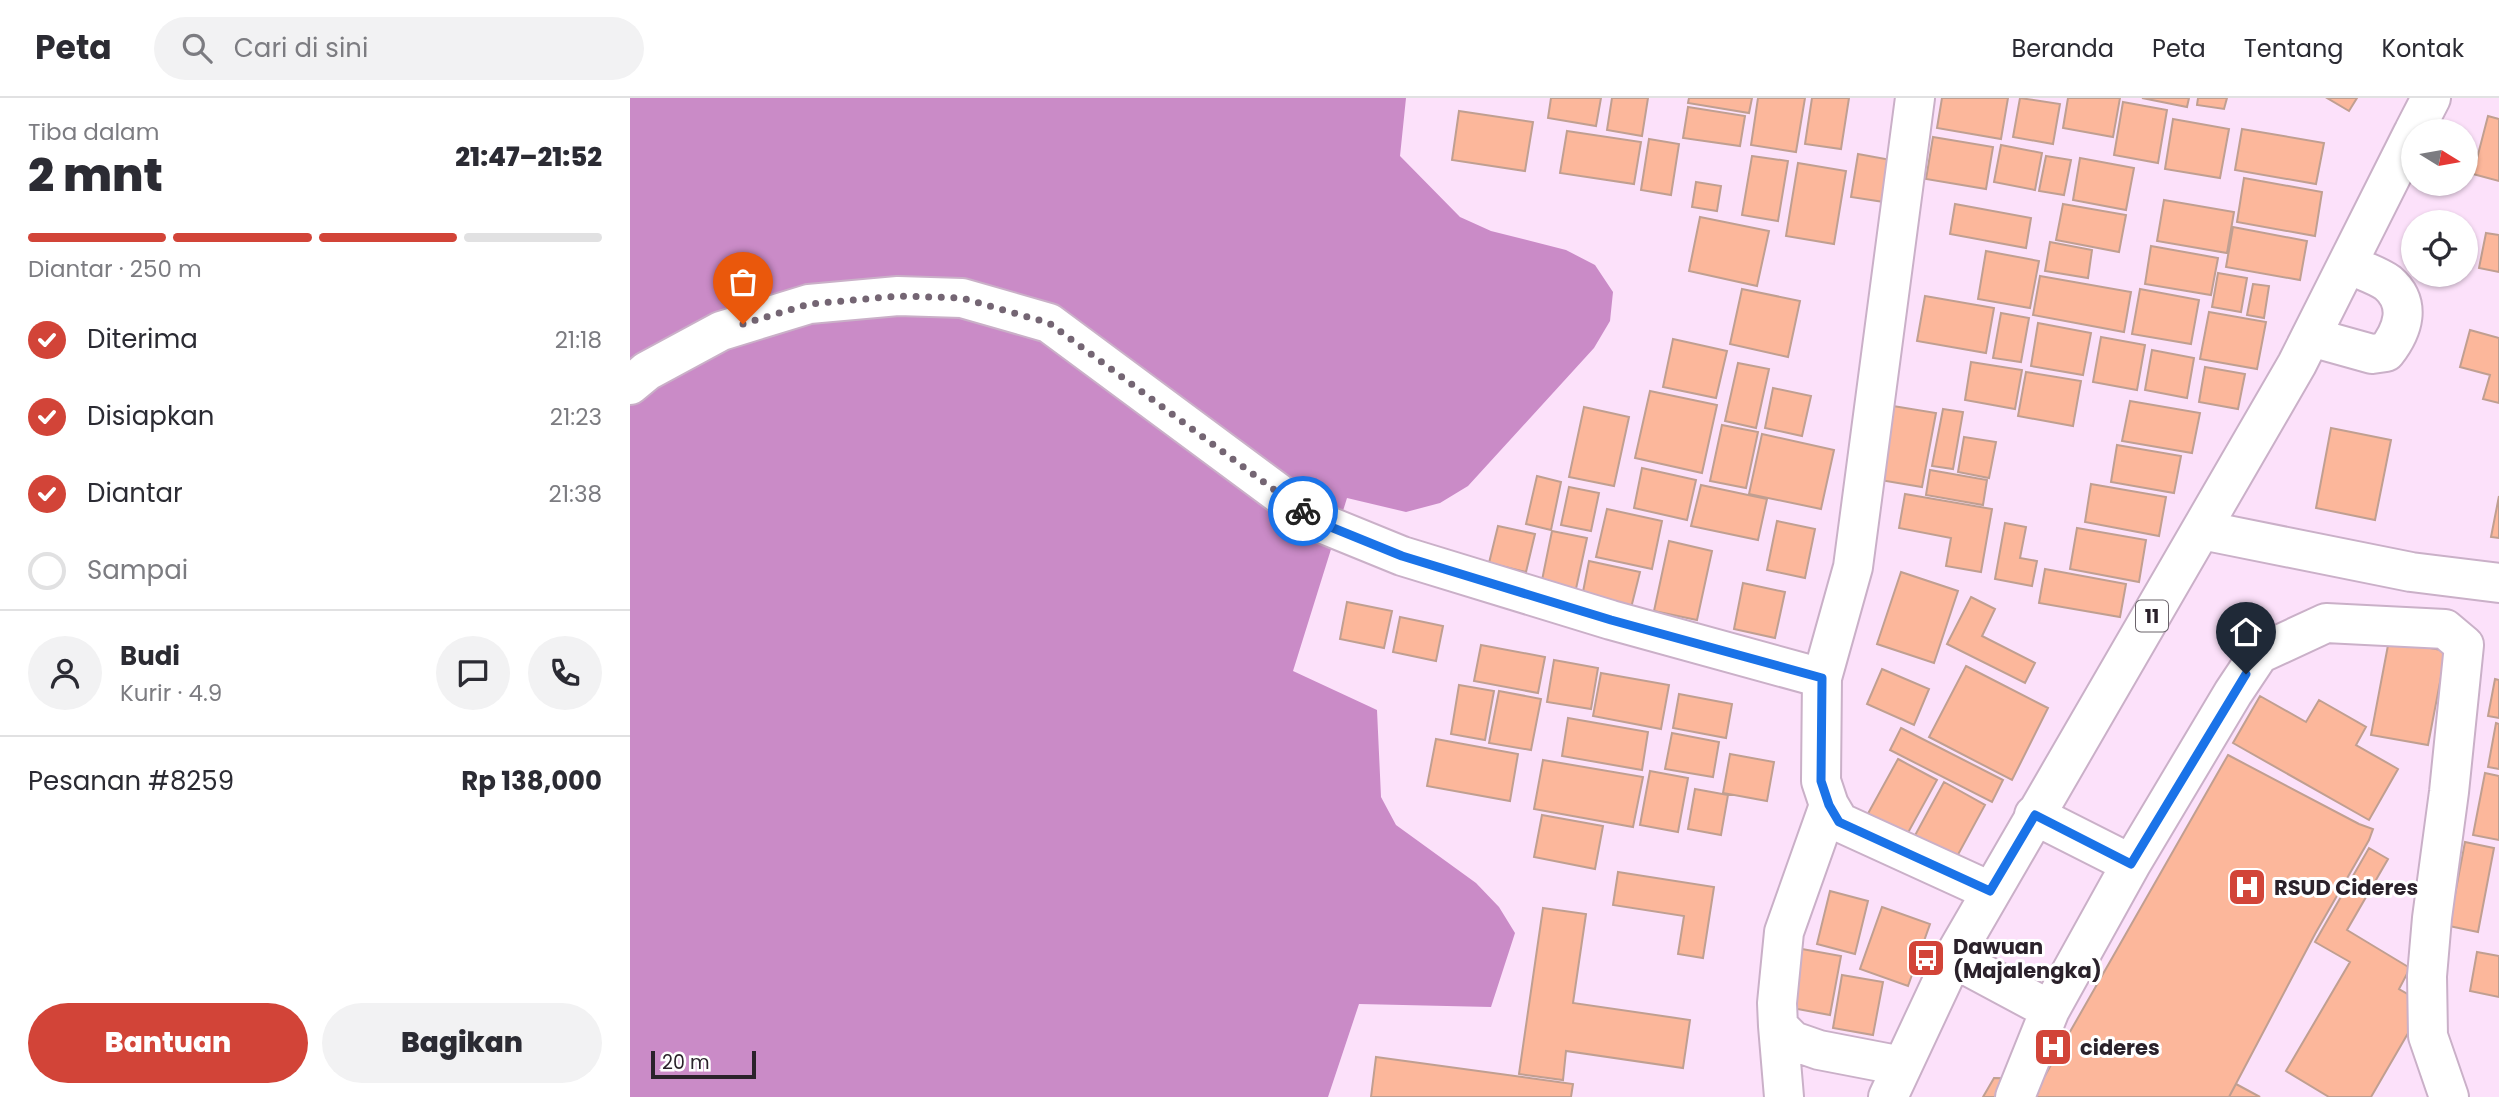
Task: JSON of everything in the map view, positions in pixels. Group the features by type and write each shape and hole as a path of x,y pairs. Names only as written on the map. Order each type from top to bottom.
{"main road":[{"path":"1915,98 1853,567 1822,678 1821,781 1829,805 1839,822 1990,891"},
{"name":"11","path":"2420,119 2431,98"},
{"name":"11","path":"1895,1081 1952,958 2202,530 2311,337 2401,158"},
{"path":"2311,337 2372,354 2386,352 2399,335 2403,312 2400,299 2387,283 2348,264"},
{"path":"630,385 647,371 721,331 809,304 898,296 962,298 1049,323 1316,521 1402,556 1611,620 1822,678"},
{"path":"2202,530 2412,572 2499,583"},
{"path":"2015,1097 2050,1010 2131,864 2233,693 2259,654 2326,623 2445,629 2464,645 2427,976 2428,1035 2449,1097"},
{"path":"1784,1097 1777,1003 1784,932 1829,805"},
{"path":"2035,815 2131,864"},
{"path":"1952,958 2050,1010"},
{"path":"1778,1026 1793,1041 1895,1081"}],"shaded area":[{"path":"630,98 1406,98 1400,156 1460,217 1491,231 1566,250 1595,265 1613,292 1610,321 1594,348 1468,486 1440,503 1406,512 1347,498 1293,671 1377,710 1381,797 1396,825 1476,883 1499,907 1515,933 1491,1007 1359,1004 1328,1097 630,1097"}],"building":[{"path":"1551,98 1601,98 1596,126 1548,118"},
{"path":"1612,98 1648,98 1642,136 1607,130"},
{"path":"1689,98 1752,98 1749,113 1688,103"},
{"path":"1758,98 1805,98 1796,152 1751,145"},
{"path":"1812,98 1849,98 1841,149 1805,144"},
{"path":"1942,98 2008,98 2001,139 1937,128"},
{"path":"2020,98 2060,104 2053,144 2013,137"},
{"path":"2068,98 2120,98 2113,137 2063,128"},
{"path":"2142,98 2189,98 2187,107"},
{"path":"2198,98 2227,98 2224,109 2197,105"},
{"path":"2327,98 2357,98 2349,111"},
{"path":"2123,102 2167,110 2158,163 2114,155"},
{"path":"1688,107 1745,116 1740,146 1683,138"},
{"path":"1459,111 1533,122 1525,171 1452,160"},
{"path":"2488,116 2499,119 2499,181 2478,175 2478,155"},
{"path":"2173,119 2229,129 2220,178 2165,169"},
{"path":"2242,129 2324,143 2316,184 2235,170"},
{"path":"1567,131 1641,142 1634,184 1560,173"},
{"path":"1933,137 1993,147 1986,189 1926,179"},
{"path":"1649,139 1679,144 1671,195 1641,190"},
{"path":"2001,145 2042,153 2035,190 1994,182"},
{"path":"1858,154 1891,160 1884,202 1851,197"},
{"path":"1752,156 1788,161 1778,221 1742,215"},
{"path":"2046,156 2071,160 2064,195 2039,191"},
{"path":"2080,158 2134,168 2126,210 2073,200"},
{"path":"1798,163 1846,171 1834,244 1786,236"},
{"path":"2244,178 2322,192 2315,236 2237,222"},
{"path":"1696,182 1721,186 1717,211 1692,207"},
{"path":"2164,200 2234,212 2227,253 2157,241"},
{"path":"1955,204 2031,218 2026,248 1950,234"},
{"path":"2063,204 2126,215 2119,252 2056,240"},
{"path":"1700,217 1769,231 1757,286 1689,271"},
{"path":"2233,227 2307,241 2300,280 2226,267"},
{"path":"2486,233 2499,235 2499,272 2479,268"},
{"path":"2050,242 2092,250 2088,278 2045,271"},
{"path":"2151,246 2218,258 2211,295 2145,284"},
{"path":"1986,251 2039,261 2030,308 1978,299"},
{"path":"2218,273 2247,278 2241,312 2212,307"},
{"path":"2040,276 2131,292 2124,332 2033,315"},
{"path":"2253,284 2269,286 2264,318 2247,315"},
{"path":"1742,289 1800,301 1788,357 1730,344"},
{"path":"2140,289 2199,300 2191,344 2132,334"},
{"path":"1925,296 1994,308 1986,353 1917,341"},
{"path":"2209,312 2266,322 2257,369 2200,359"},
{"path":"2001,313 2029,318 2021,362 1993,358"},
{"path":"2038,323 2091,333 2083,375 2031,366"},
{"path":"2470,330 2499,338 2499,403 2483,399 2490,375 2460,367"},
{"path":"2101,337 2145,345 2137,390 2093,382"},
{"path":"1673,339 1727,351 1716,398 1663,387"},
{"path":"2152,350 2194,358 2187,398 2145,390"},
{"path":"1971,362 2022,370 2015,409 1965,400"},
{"path":"1738,363 1769,369 1756,428 1725,421"},
{"path":"2205,367 2245,374 2238,409 2199,402"},
{"path":"2026,372 2081,381 2073,426 2018,416"},
{"path":"1773,388 1811,396 1802,436 1765,428"},
{"path":"1650,391 1717,405 1702,473 1635,458"},
{"path":"2130,401 2200,413 2192,453 2122,441"},
{"path":"1893,406 1936,413 1922,487 1880,480"},
{"path":"1584,407 1629,417 1614,486 1569,477"},
{"path":"1943,409 1963,412 1953,469 1932,466"},
{"path":"1722,425 1758,432 1746,488 1710,481"},
{"path":"2331,428 2391,440 2375,520 2316,508"},
{"path":"1762,434 1834,450 1821,509 1749,494"},
{"path":"1964,437 1996,442 1989,478 1958,472"},
{"path":"2117,445 2181,456 2174,493 2111,482"},
{"path":"1642,468 1696,480 1687,520 1634,508"},
{"path":"1930,470 1987,480 1983,505 1926,495"},
{"path":"1537,476 1561,482 1551,530 1526,524"},
{"path":"2091,484 2166,497 2159,536 2085,522"},
{"path":"1701,485 1767,499 1758,540 1691,526"},
{"path":"1569,487 1599,493 1591,531 1561,525"},
{"path":"1905,494 1992,509 1981,572 1946,566 1951,538 1899,528"},
{"path":"2499,496 2499,538 2491,537"},
{"path":"1607,509 1662,521 1652,569 1596,557"},
{"path":"1777,521 1815,529 1805,578 1767,570"},
{"path":"2005,523 2026,527 2020,558 2037,561 2032,586 1995,579"},
{"path":"1498,526 1535,534 1526,572 1489,563"},
{"path":"2077,528 2146,540 2139,582 2070,569"},
{"path":"1552,531 1587,538 1574,598 1540,590"},
{"path":"1669,541 1712,551 1697,620 1654,611"},
{"path":"1589,561 1640,572 1631,608 1582,597"},
{"path":"2045,569 2126,584 2120,617 2039,603"},
{"path":"1901,572 1958,591 1934,663 1877,644"},
{"path":"1743,583 1785,592 1775,638 1734,629"},
{"path":"1971,597 1995,609 1982,636 2035,663 2025,683 1947,644"},
{"path":"1347,602 1392,611 1384,648 1340,639"},
{"path":"1400,617 1443,626 1436,661 1393,652"},
{"path":"2389,640 2446,651 2428,745 2371,735"},
{"path":"1481,645 1545,657 1538,693 1474,681"},
{"path":"1554,660 1598,668 1591,709 1547,702"},
{"path":"1966,666 2048,708 2012,780 1929,737"},
{"path":"1882,669 1929,689 1914,725 1867,704"},
{"path":"1601,673 1669,685 1661,729 1593,716"},
{"path":"2495,679 2499,680 2499,718 2488,716"},
{"path":"1459,685 1494,691 1485,740 1451,734"},
{"path":"1499,691 1541,699 1531,750 1489,743"},
{"path":"1679,694 1732,704 1726,738 1673,728"},
{"path":"2260,696 2306,722 2319,700 2366,727 2356,745 2398,769 2369,820 2233,743"},
{"path":"1568,718 1648,732 1642,770 1562,756"},
{"path":"2496,723 2499,724 2499,769 2488,767"},
{"path":"1901,728 2003,780 1992,802 1890,750"},
{"path":"1672,733 1719,742 1713,777 1665,769"},
{"path":"1436,739 1518,754 1510,801 1427,786"},
{"path":"1730,754 1774,762 1767,801 1723,793"},
{"name":"RSUD Cideres","path":"2228,755 2373,829 2229,1097 1983,1097 1994,1078 2043,1079"},
{"path":"1898,759 1937,780 1904,840 1865,819"},
{"path":"1543,760 1643,777 1633,827 1534,809"},
{"path":"1650,771 1688,778 1678,832 1640,825"},
{"path":"2485,773 2499,776 2499,840 2473,835"},
{"path":"1944,782 1985,805 1954,862 1913,839"},
{"path":"1695,789 1728,795 1721,835 1688,829"},
{"path":"1542,815 1603,826 1595,869 1534,857"},
{"path":"2465,842 2494,848 2478,932 2449,926"},
{"path":"2369,848 2388,859 2347,930 2410,968 2399,989 2425,1004 2371,1097 2329,1097 2286,1071 2350,962 2315,942"},
{"path":"1618,872 1714,887 1703,958 1678,954 1684,916 1613,905"},
{"path":"1830,891 1868,901 1855,954 1817,944"},
{"path":"1882,907 1930,924 1908,986 1860,969"},
{"path":"1543,908 1586,914 1573,1003 1690,1020 1683,1068 1566,1051 1563,1080 1519,1074"},
{"path":"1802,949 1841,956 1830,1015 1792,1008"},
{"path":"2477,952 2499,956 2499,997 2470,991"},
{"path":"1842,975 1883,982 1873,1035 1833,1028"},
{"path":"1376,1057 1573,1084 1571,1097 1371,1097"},
{"path":"2236,1084 2260,1097 2229,1097"}],"way so far":[{"path":"743,324 809,304 898,296 962,298 1049,323 1303,511"}],"place":[{"name":"RSUD Cideres","path":"2247,887"},
{"name":"Dawuan (Majalengka)","path":"1926,958"},
{"name":"cideres","path":"2053,1047"}],"route":[{"path":"1303,511 1316,521 1402,556 1611,620 1822,678 1821,781 1829,805 1839,822 1990,891 2035,815 2131,864 2246,674"}]}
